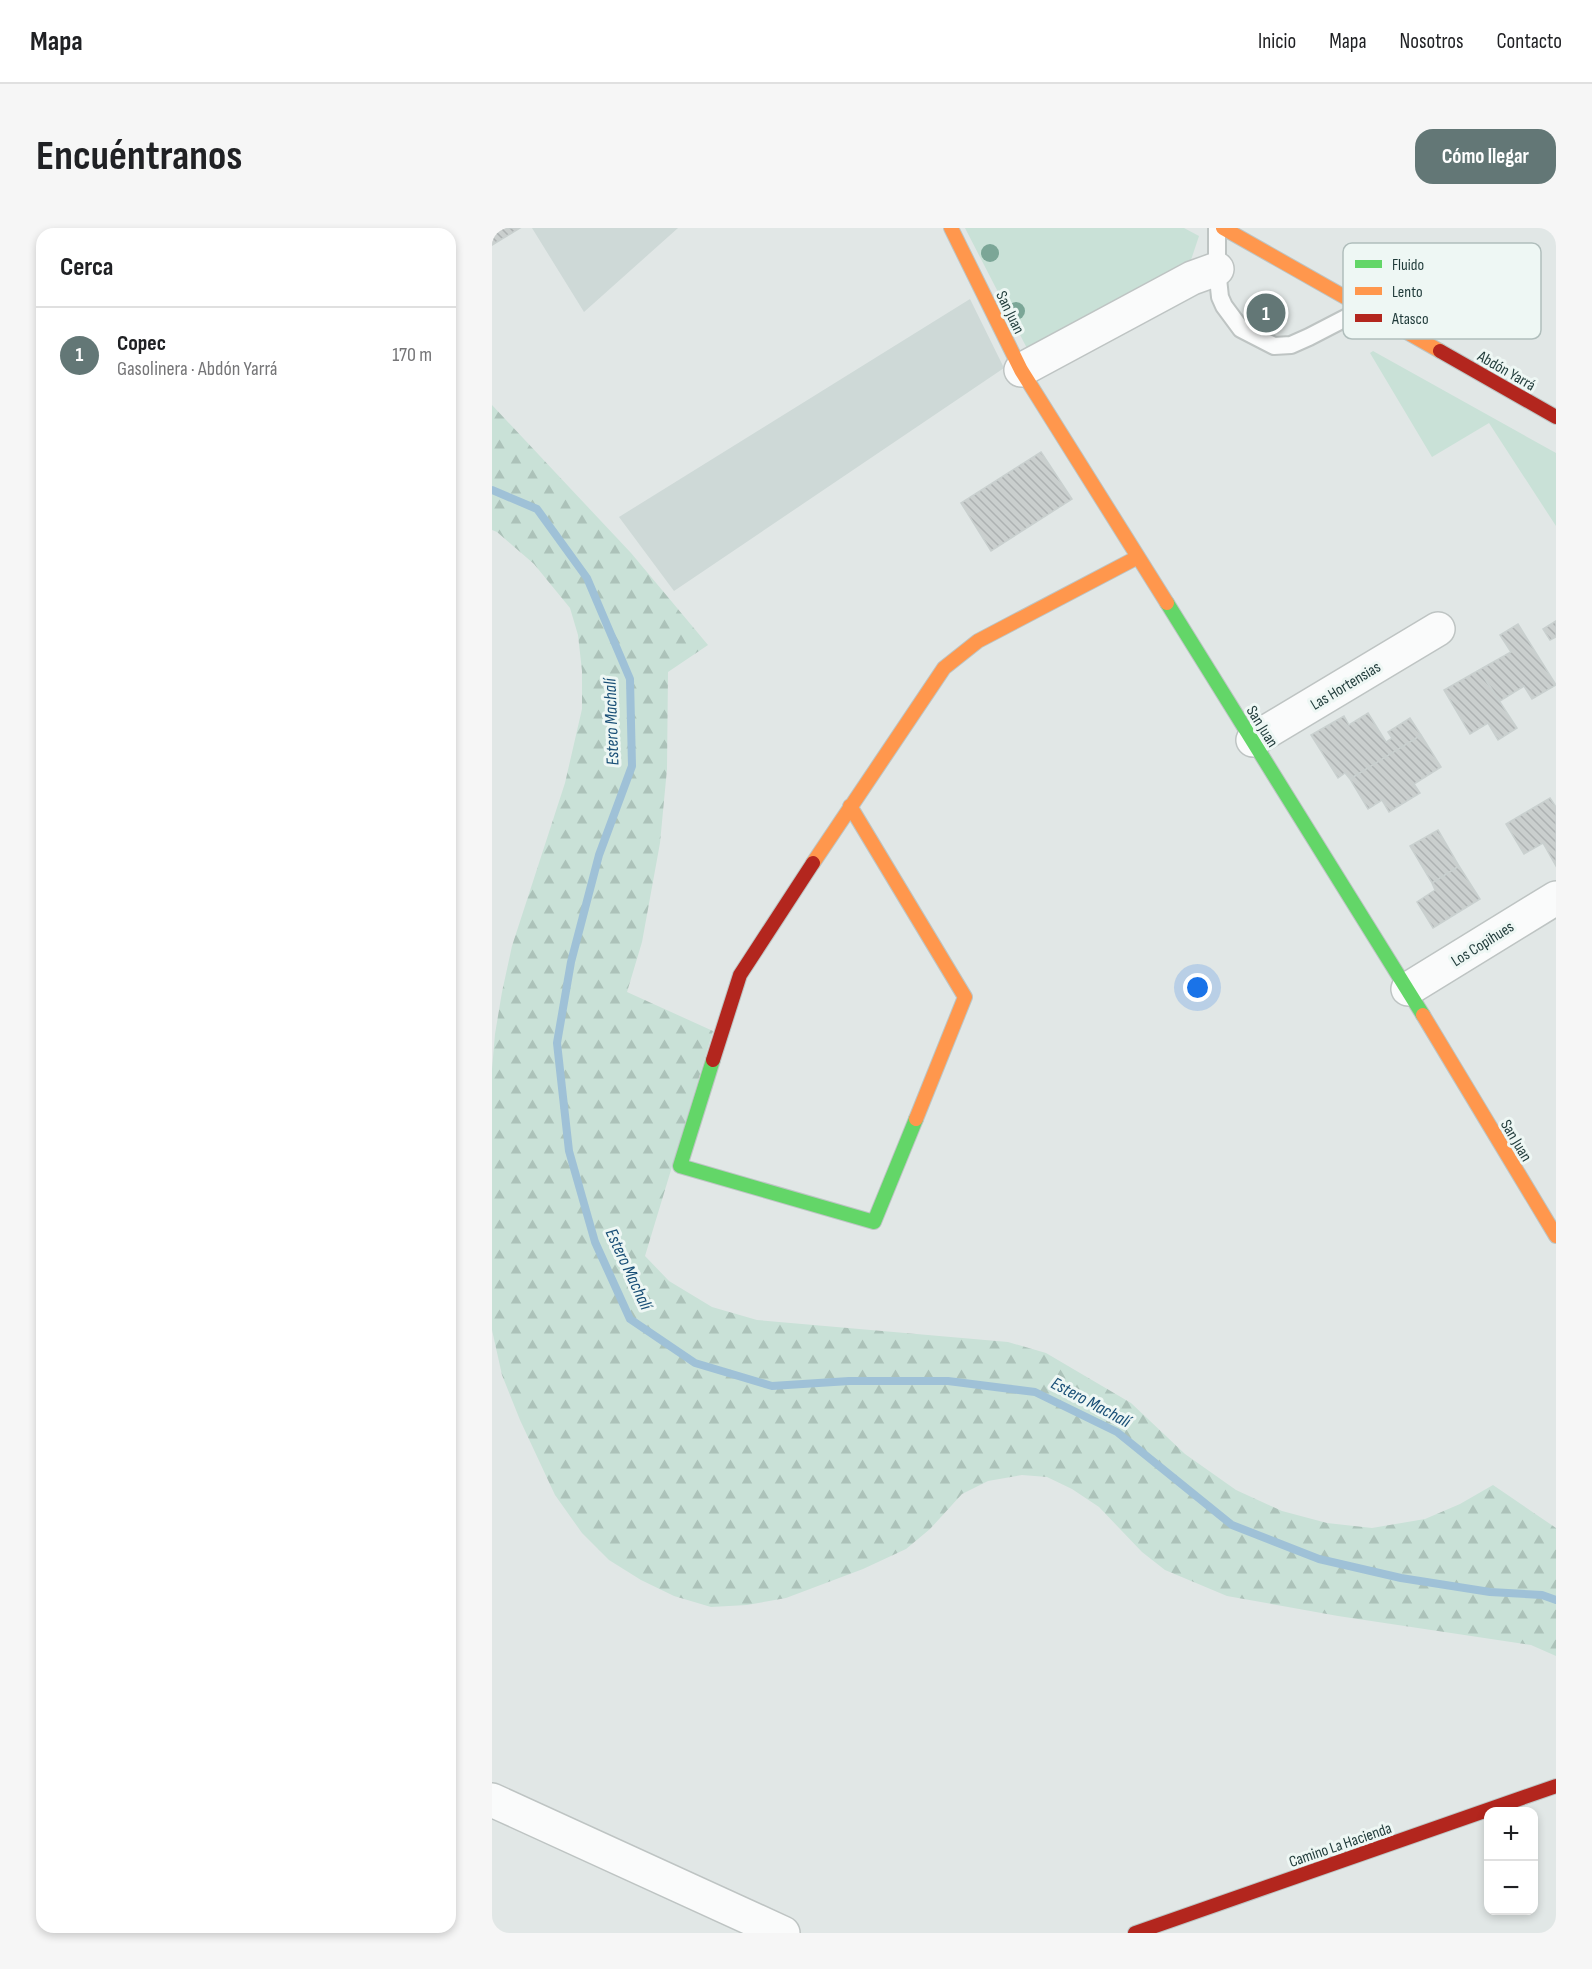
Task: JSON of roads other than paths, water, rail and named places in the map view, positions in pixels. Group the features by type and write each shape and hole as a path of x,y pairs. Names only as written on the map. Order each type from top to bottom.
{"street":[{"name":"San Juan","path":"951,228 1021,370 1408,989 1555,1232"},
{"name":"Abdón Yarrá","path":"1223,228 1343,296"},
{"path":"1021,370 1192,278 1216,269"},
{"name":"Abdón Yarrá","path":"1419,339 1556,417"},
{"path":"850,806 965,997 874,1222 680,1166 740,975 850,806 944,668 978,641 1138,557"},
{"name":"Las Hortensias","path":"1253,740 1438,629"},
{"name":"Los Copihues","path":"1408,989 1556,898"},
{"name":"Camino La Hacienda","path":"1135,1933 1556,1786"},
{"path":"492,1800 783,1933"}],"lane":[{"path":"1217,228 1216,269 1220,297 1241,329 1274,346 1291,345 1343,319"}],"waterway":[{"name":"Estero Machalí","path":"492,490 537,509 587,578 630,679 632,766 599,855 571,962 557,1043 569,1151 595,1242 630,1319 695,1363 772,1386 849,1381 948,1381 1035,1392 1117,1432 1232,1525 1319,1559 1401,1578 1490,1592 1542,1595 1556,1600"}],"place":[{"name":"Copec","path":"1266,313"}]}
